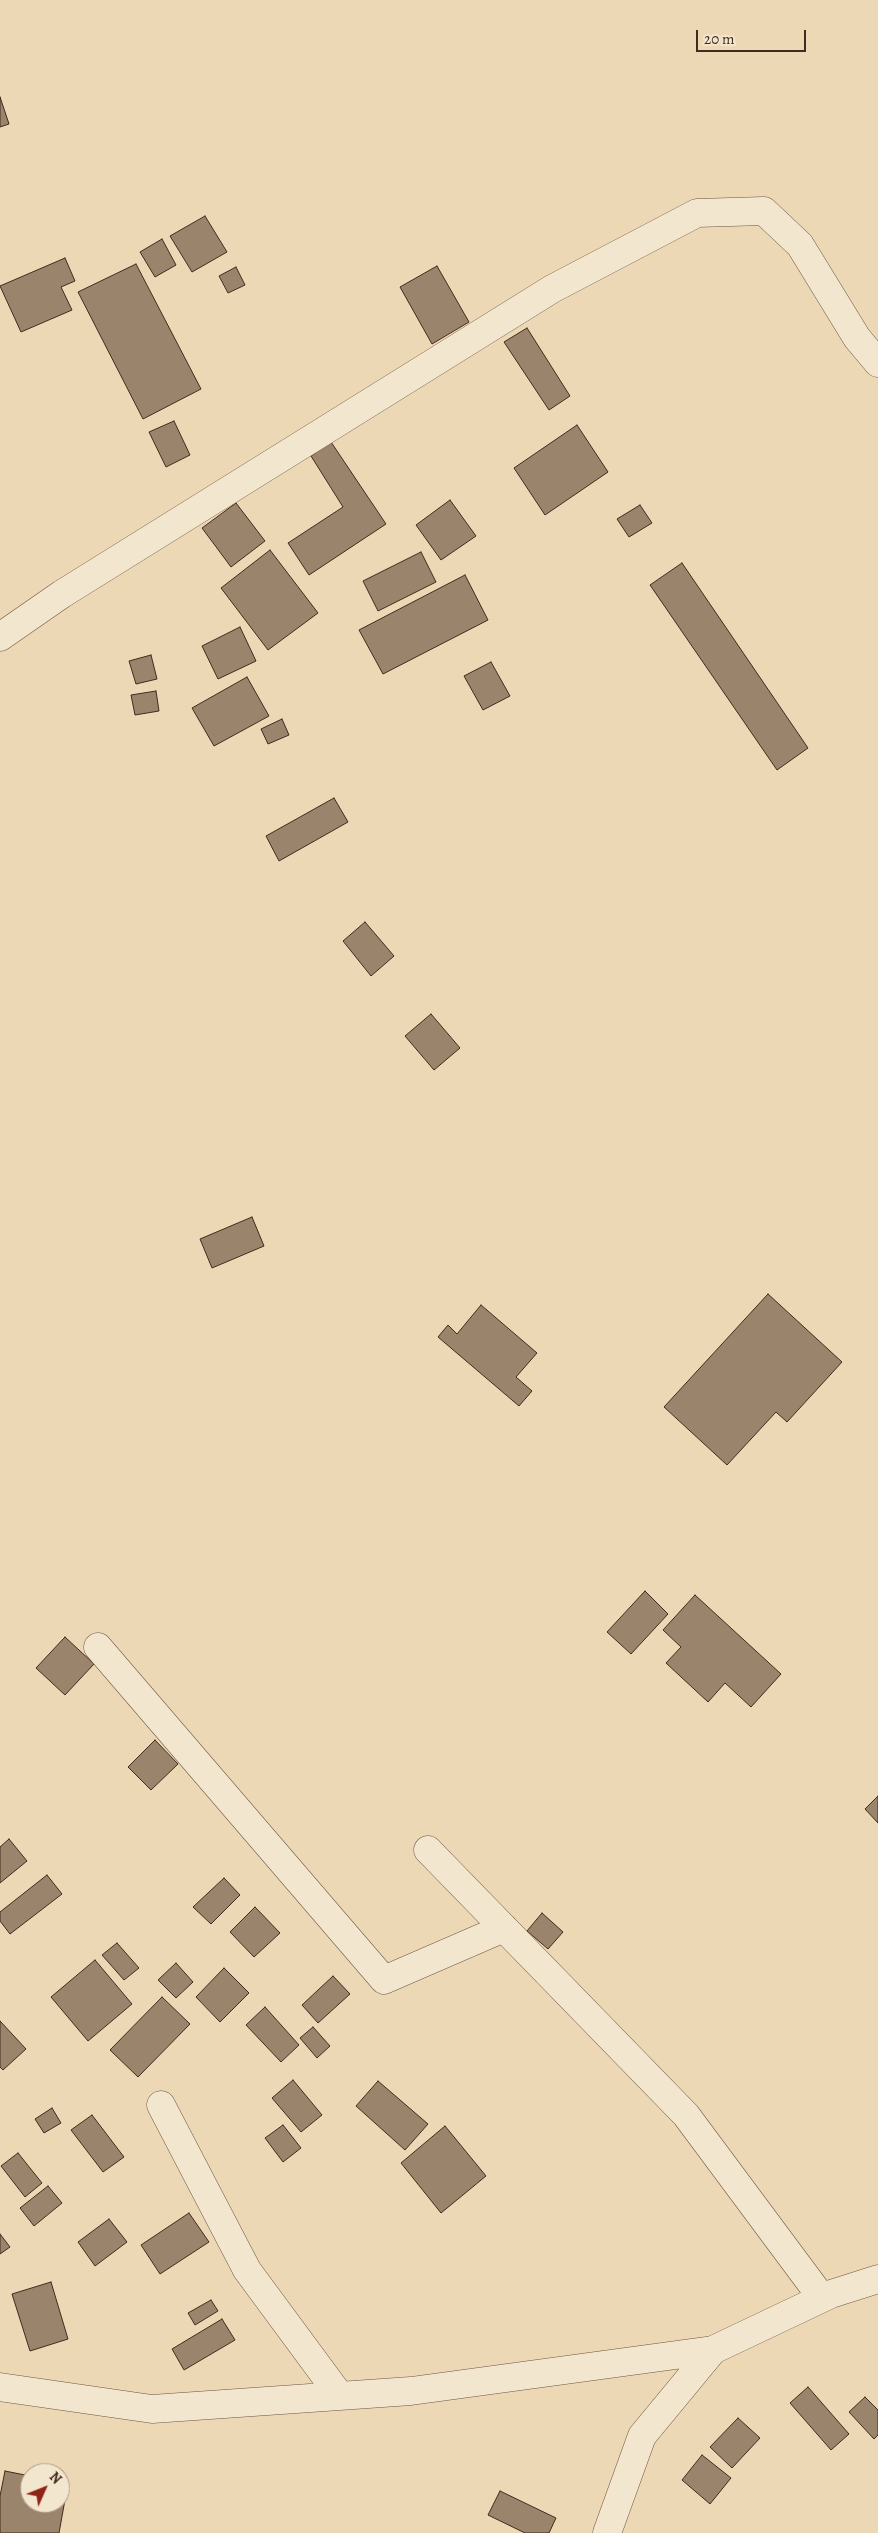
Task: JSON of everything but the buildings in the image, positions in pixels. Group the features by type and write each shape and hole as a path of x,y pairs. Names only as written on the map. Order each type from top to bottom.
{"street":[{"path":"0,637 62,594 552,289 697,213 764,210 800,245 857,338 878,363"},
{"path":"98,1647 384,1980 504,1928"},
{"path":"428,1850 686,2116 822,2298"},
{"path":"162,2105 247,2270 340,2396"},
{"path":"0,2387 152,2409 411,2391 714,2350 822,2298 878,2279"},
{"path":"607,2533 642,2436 714,2350"}]}
